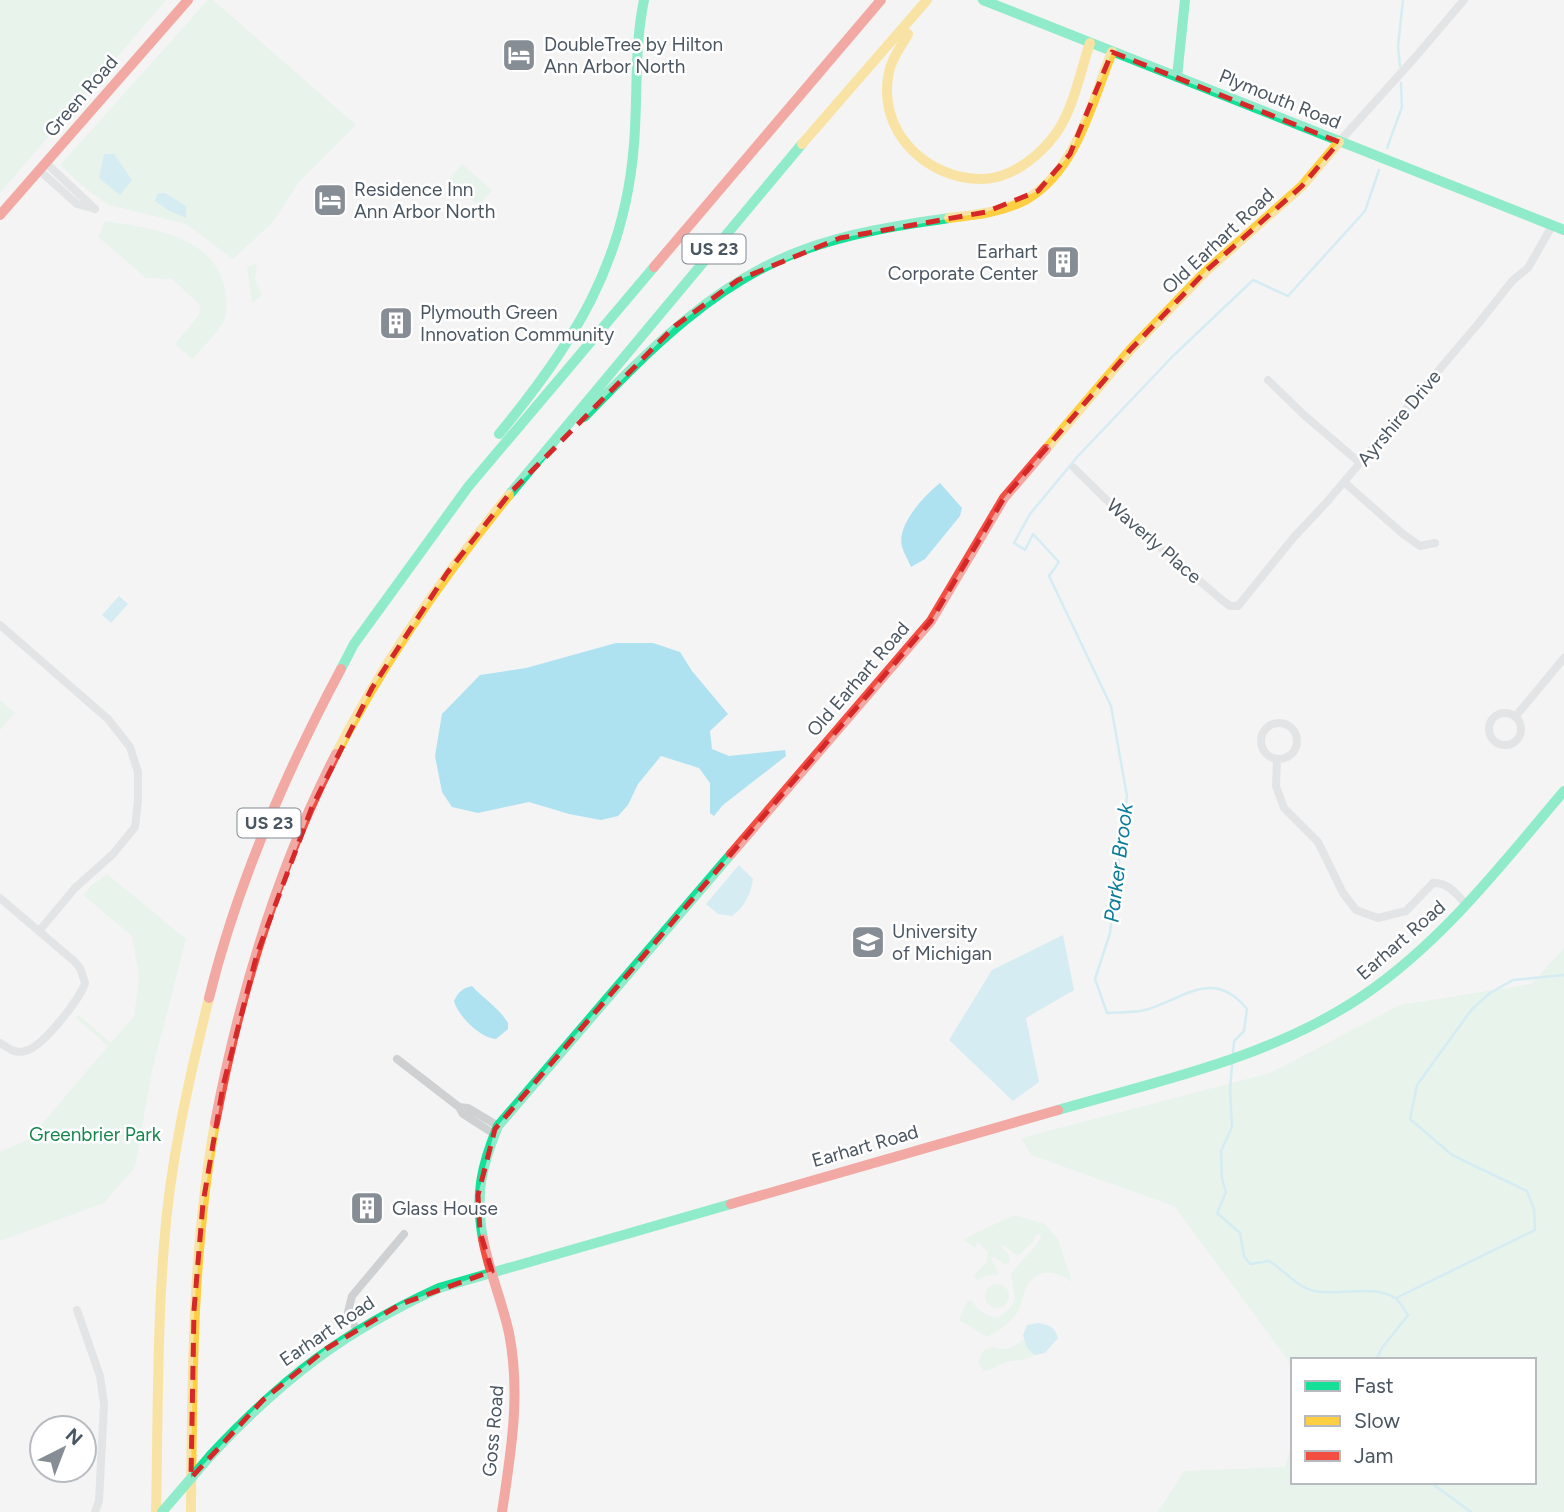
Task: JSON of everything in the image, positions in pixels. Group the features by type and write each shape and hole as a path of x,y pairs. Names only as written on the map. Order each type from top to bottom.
{"main road":[{"name":"Green Road","path":"0,215 188,0"},
{"path":"354,644 378,599 436,513 564,350 595,296 619,230 629,188 634,144 636,59 644,0"},
{"name":"US 23","path":"159,1512 159,1349 164,1244 174,1158 197,1040 248,873 273,811 316,719 354,644 450,510 881,0"},
{"name":"US 23","path":"191,1512 194,1310 203,1203 223,1086 257,954 278,892 307,819 335,759 372,688 447,573 620,359 927,0"},
{"path":"934,0 900,44 888,71 886,95 899,139 919,161 941,173 965,179 990,180 1018,171 1038,157 1062,122 1090,43"},
{"name":"Plymouth Road","path":"983,0 1564,230"},
{"path":"1177,77 1185,0"},
{"path":"510,493 675,326 738,280 784,257 839,238 986,212 1022,201 1038,191 1057,173 1070,154 1112,51"},
{"name":"Old Earhart Road","path":"492,1271 480,1232 478,1195 481,1167 496,1130 931,621 1004,498 1058,434 1131,349 1197,281 1303,186 1339,142"},
{"name":"Earhart Road","path":"159,1512 282,1383 356,1329 401,1304 492,1271 1227,1061 1321,1021 1366,994 1413,957 1466,904 1564,791"},
{"name":"Goss Road","path":"492,1271 514,1361 516,1391 513,1437 502,1512"}],"street":[{"path":"1339,142 1464,0"},
{"path":"42,167 95,209 77,204 42,167"},
{"name":"Ayrshire Drive","path":"1238,606 1513,280 1528,268 1552,226"},
{"path":"1268,380 1360,463"},
{"name":"Waverly Place","path":"1074,468 1117,510 1222,600 1230,606 1238,606"},
{"path":"1344,482 1420,546 1435,543"},
{"path":"0,625 108,719 130,747 138,772 135,827 113,855 75,888 39,931"},
{"path":"1515,717 1564,658"},
{"path":"1505,713 1515,717 1521,730 1517,739 1504,745 1494,741 1489,732 1491,721 1499,714 1505,713"},
{"path":"1281,723 1292,728 1297,743 1296,749 1288,757 1277,759 1266,754 1261,742 1269,726 1281,723"},
{"path":"1277,759 1276,786 1284,808 1318,842 1343,893 1356,910 1378,918 1406,911 1433,883 1449,887 1466,904"},
{"path":"0,898 80,968 85,983 83,991 38,1045 22,1052 13,1051 1,1043"},
{"path":"397,1059 459,1107 463,1114 496,1130"},
{"path":"356,1329 348,1312 352,1296 404,1234"},
{"path":"77,1310 100,1377 104,1404 99,1501 95,1512"}],"highlighted area":[{"path":"1112,52 1339,142 1302,186 1206,271 1131,349 1004,498 931,621 495,1129 478,1195 480,1232 492,1271 401,1304 326,1349 263,1400 191,1478 194,1310 203,1203 223,1086 257,954 312,807 372,688 447,573 510,493 675,326 738,280 840,238 986,212 1038,191 1070,154"}],"green space":[{"path":"0,0 166,0 0,193"},
{"path":"208,0 213,0 356,125 299,182 273,222 233,259 186,224 109,205 86,189 60,165"},
{"path":"462,164 492,190 479,206 449,179"},
{"path":"105,221 178,237 208,257 219,271 226,294 225,318 192,359 175,344 199,315 200,305 172,279 146,278 98,237"},
{"path":"257,263 255,278 262,295 252,303 247,267"},
{"path":"0,700 15,713 0,730"},
{"name":"Greenbrier Park","path":"107,874 186,939 152,1071 135,1167 104,1203 0,1241 0,1152 29,1139 108,1046 76,1018 78,1015 111,1043 134,1016 139,977 132,936 83,895"},
{"path":"1564,948 1564,1512 1158,1512 1184,1471 1285,1467 1291,1447 1291,1484 1536,1484 1536,1358 1291,1358 1291,1364 1174,1206 1031,1155 1021,1138 1270,1073 1400,1005 1531,984"},
{"path":"1014,1215 1045,1224 1058,1239 1072,1282 1050,1273 1034,1278 1027,1286 1014,1317 987,1337 959,1320 967,1302 971,1300 983,1312 998,1318 1011,1307 1015,1299 1011,1275 1041,1237 1040,1234 1035,1235 1033,1242 1018,1256 1003,1245 1001,1247 1009,1255 1010,1262 1004,1265 995,1257 991,1258 999,1274 977,1280 974,1275 987,1262 988,1252 978,1242 975,1248 964,1240"},
{"path":"997,1284 1005,1288 1009,1296 1005,1304 997,1308 989,1304 985,1296 989,1288"},
{"path":"1024,1338 1035,1355 984,1371 978,1362 983,1351 991,1347 1009,1348"}],"water":[{"path":"104,154 114,154 132,180 120,195 99,178"},
{"path":"158,193 165,193 186,206 186,218 155,201"},
{"path":"940,483 962,508 960,516 925,559 911,567 902,547 903,529 913,511"},
{"path":"119,596 128,604 111,623 102,615"},
{"path":"616,643 653,643 680,652 692,671 728,714 710,731 712,749 729,756 785,750 786,756 723,805 714,816 710,813 710,783 699,768 661,756 638,784 628,805 618,816 601,820 529,802 478,813 452,807 442,792 435,756 442,714 480,675 526,668"},
{"path":"739,865 753,879 748,896 732,916 718,914 706,904"},
{"path":"1063,935 1074,990 1026,1018 1039,1082 1013,1101 949,1040 992,970"},
{"path":"472,986 508,1023 508,1029 496,1039 483,1035 456,1007 454,1001 459,993"},
{"path":"1027,1325 1048,1325 1058,1338 1045,1353 1035,1355 1027,1348 1023,1335"}],"waterway":[{"name":"Parker Brook","path":"1400,66 1398,46 1403,0"},
{"name":"Parker Brook","path":"1387,148 1402,107 1401,83"},
{"name":"Parker Brook","path":"1233,1053 1234,1041 1244,1031 1247,1009 1222,990 1198,990 1145,1010 1107,1013 1095,979 1110,933 1127,796 1111,706 1049,576 1059,562 1033,534 1025,550 1014,543 1030,514 1078,456 1173,356 1253,280 1288,296 1365,211 1379,170"},
{"path":"1396,1298 1535,1230 1534,1209 1527,1191 1452,1155 1410,1119 1417,1085 1472,1009 1490,993 1513,980 1564,975"},
{"name":"Parker Brook","path":"1232,1064 1232,1127 1221,1151 1222,1179 1226,1192 1217,1213 1240,1233 1244,1256 1250,1264 1269,1261 1296,1282 1314,1291 1377,1292 1397,1299 1408,1315 1377,1358"},
{"name":"Parker Brook","path":"1433,1484 1471,1512"}],"traffic: fast":[{"path":"499,434 526,401 572,334 607,265 620,227 629,187 634,144 637,54 644,0"},
{"path":"983,0 1564,230"},
{"path":"1177,77 1185,0"},
{"path":"509,495 802,144"},
{"path":"584,417 684,321 741,280 803,250 838,239 949,218"},
{"path":"341,669 354,644 468,487 654,267"},
{"path":"1058,1110 1177,1077 1255,1051 1329,1017 1364,995 1393,974 1446,926 1564,791"},
{"path":"483,1239 481,1181 498,1126 731,854"},
{"path":"211,1455 289,1380 316,1359 373,1322 439,1288 731,1204"},
{"path":"162,1512 211,1455"}],"traffic: slow":[{"path":"802,144 927,0"},
{"path":"908,34 894,57 889,72 887,93 890,113 898,132 910,148 942,171 983,179 1002,176 1020,167 1036,155 1058,131 1070,107 1090,43"},
{"path":"949,218 999,210 1027,199 1059,171 1081,133 1112,52"},
{"path":"1046,449 1131,349 1206,271 1302,186 1339,142"},
{"path":"336,754 374,686 416,620 509,495"},
{"path":"156,1512 160,1311 167,1214 181,1120 209,998"},
{"path":"191,1512 193,1365 198,1268 207,1171 215,1123"}],"traffic: jam":[{"path":"0,215 188,0"},
{"path":"654,267 881,0"},
{"path":"731,854 931,621 1004,498 1046,449"},
{"path":"209,998 220,955 265,829 282,788 341,669"},
{"path":"215,1123 236,1028 262,934 296,842 336,754"},
{"path":"731,1204 1058,1110"},
{"path":"483,1239 513,1356 513,1423 502,1512"}],"place":[{"name":"DoubleTree by Hilton Ann Arbor North","path":"519,55"},
{"name":"Residence Inn Ann Arbor North","path":"330,200"},
{"name":"Earhart Corporate Center","path":"1063,262"},
{"name":"Plymouth Green Innovation Community","path":"396,323"},
{"name":"University of Michigan","path":"868,942"},
{"name":"Glass House","path":"367,1208"}]}
